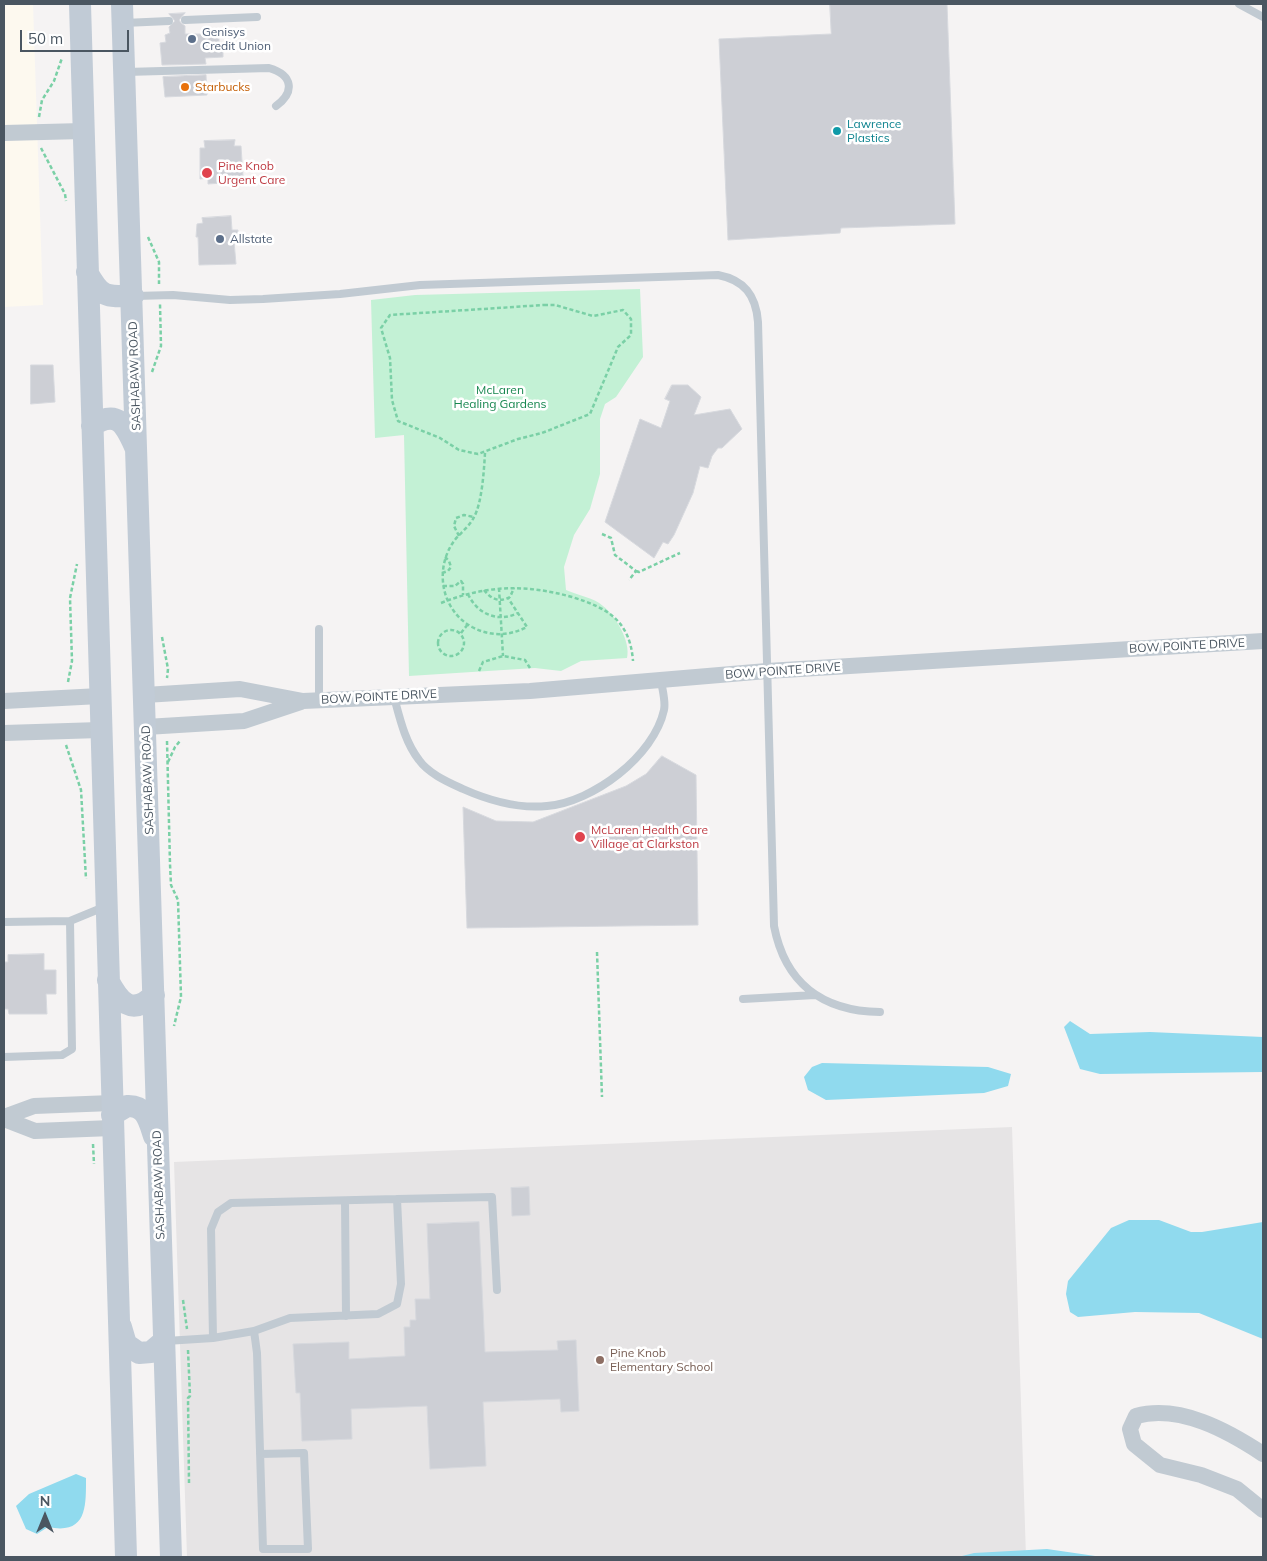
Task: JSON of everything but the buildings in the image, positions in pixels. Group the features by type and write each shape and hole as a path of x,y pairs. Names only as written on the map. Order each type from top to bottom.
{"main road":[{"path":"80,4 108,980 107,1119 118,1319 126,1557"},
{"name":"SASHABAW ROAD","path":"123,13 171,1557"},
{"path":"87,272 97,289 105,295 133,296"},
{"path":"92,426 105,419 120,421 127,429 137,452"},
{"path":"108,980 117,996 127,1004 144,1003 154,995"},
{"path":"107,1119 126,1106 140,1109 149,1121 158,1152"},
{"path":"118,1319 126,1344 134,1352 144,1354 151,1352 164,1341"}],"street":[{"path":"4,133 83,130"},
{"name":"BOW POINTE DRIVE","path":"146,727 244,721 311,701 394,695 530,690 767,671 1263,641"},
{"name":"BOW POINTE DRIVE","path":"145,695 240,689 311,701"},
{"path":"4,701 100,696"},
{"path":"4,733 100,730"},
{"path":"4,1118 34,1106 107,1119"},
{"path":"4,1118 35,1131 107,1119"},
{"path":"1263,1454 1215,1426 1170,1414 1149,1413 1136,1416 1130,1429 1134,1444 1160,1464 1237,1488 1263,1510"}],"lane":[{"path":"1239,4 1263,17"},
{"path":"123,13 169,21"},
{"path":"185,20 257,16"},
{"path":"126,72 270,68 280,71 288,82 288,92 285,99 276,106"},
{"path":"133,296 159,295 230,300 263,299 340,294 420,285 718,275 731,278 743,285 752,295 758,322 774,926 778,947 792,971 815,995 846,1009 880,1012"},
{"path":"311,701 319,628"},
{"path":"394,695 410,746 419,761 431,771 450,783 497,802 521,806 547,806 564,803 603,786 639,754 653,736 664,709 661,680"},
{"path":"4,922 70,921 106,906"},
{"path":"4,1057 62,1055 72,1049 70,921"},
{"path":"743,999 815,995"},
{"path":"212,1338 211,1229 218,1212 231,1203 492,1197 497,1290"},
{"path":"164,1341 212,1338 254,1331 290,1318 378,1314 397,1304 401,1284 397,1200"},
{"path":"345,1201 346,1316"},
{"path":"254,1331 257,1353 262,1549 308,1549 304,1453 260,1454"}],"path":[{"path":"64,53 54,81 42,100 39,118 41,148 65,194 66,202"},
{"path":"146,232 159,262 159,295"},
{"path":"544,305 555,305 593,316 623,310 627,312 631,319 631,335 618,348 590,414 485,453 478,454 458,450 440,438 398,421 392,400 390,358 381,328 390,315 544,305"},
{"path":"485,453 475,517 445,557 442,573 443,586 448,600 458,615 468,624 490,634 502,635 527,627 508,598"},
{"path":"459,536 454,526 456,518 464,514 475,517"},
{"path":"602,534 611,538 615,555 639,572 680,553"},
{"path":"442,573 448,571 451,567 449,560 445,557"},
{"path":"68,697 67,685 72,661 70,598 78,559"},
{"path":"629,580 636,571"},
{"path":"443,586 455,586 461,581 463,584 463,595"},
{"path":"499,588 503,656"},
{"path":"484,590 490,597 500,600 508,598 514,588"},
{"path":"441,603 484,590 539,588 602,608 614,616 628,635 633,661"},
{"path":"468,594 479,610 501,618 518,613"},
{"path":"461,634 468,624"},
{"path":"453,630 461,634 465,646 461,654 448,657 441,652 438,644 444,632 453,630"},
{"path":"479,671 484,662 503,656 525,660 530,668"},
{"path":"65,732 66,744 81,790 86,886"},
{"path":"597,952 602,1097"},
{"path":"95,1167 107,1119"}],"shaded area":[{"path":"4,4 33,4 43,305 4,307"},
{"name":"Pine Knob Elementary School","path":"1012,1127 1026,1557 187,1557 174,1162"}],"green space":[{"name":"McLaren Healing Gardens","path":"640,289 643,357 616,397 605,404 600,419 600,474 590,509 574,535 564,567 566,590 600,603 613,616 625,637 628,652 627,658 581,661 561,671 535,668 409,676 404,435 375,438 371,300 415,295"}],"water":[{"path":"1070,1021 1090,1034 1150,1032 1263,1037 1263,1072 1100,1074 1080,1069 1064,1027"},
{"path":"822,1063 988,1067 1011,1074 1008,1086 984,1093 826,1100 808,1090 804,1077 812,1067"},
{"path":"1129,1220 1159,1220 1191,1232 1202,1232 1263,1222 1263,1339 1199,1313 1135,1312 1078,1317 1070,1312 1066,1294 1068,1281 1111,1228"},
{"path":"76,1474 86,1478 86,1499 82,1516 77,1523 70,1527 48,1527 37,1534 26,1529 16,1506 29,1494"},
{"path":"1047,1549 1102,1557 958,1557 974,1553"}],"place":[{"name":"Genisys Credit Union","path":"192,39"},
{"name":"Starbucks","path":"185,87"},
{"name":"Lawrence Plastics","path":"837,131"},
{"name":"Pine Knob Urgent Care","path":"207,173"},
{"name":"Allstate","path":"220,239"},
{"name":"McLaren Health Care Village at Clarkston","path":"580,837"},
{"name":"Pine Knob Elementary School","path":"600,1360"}]}
